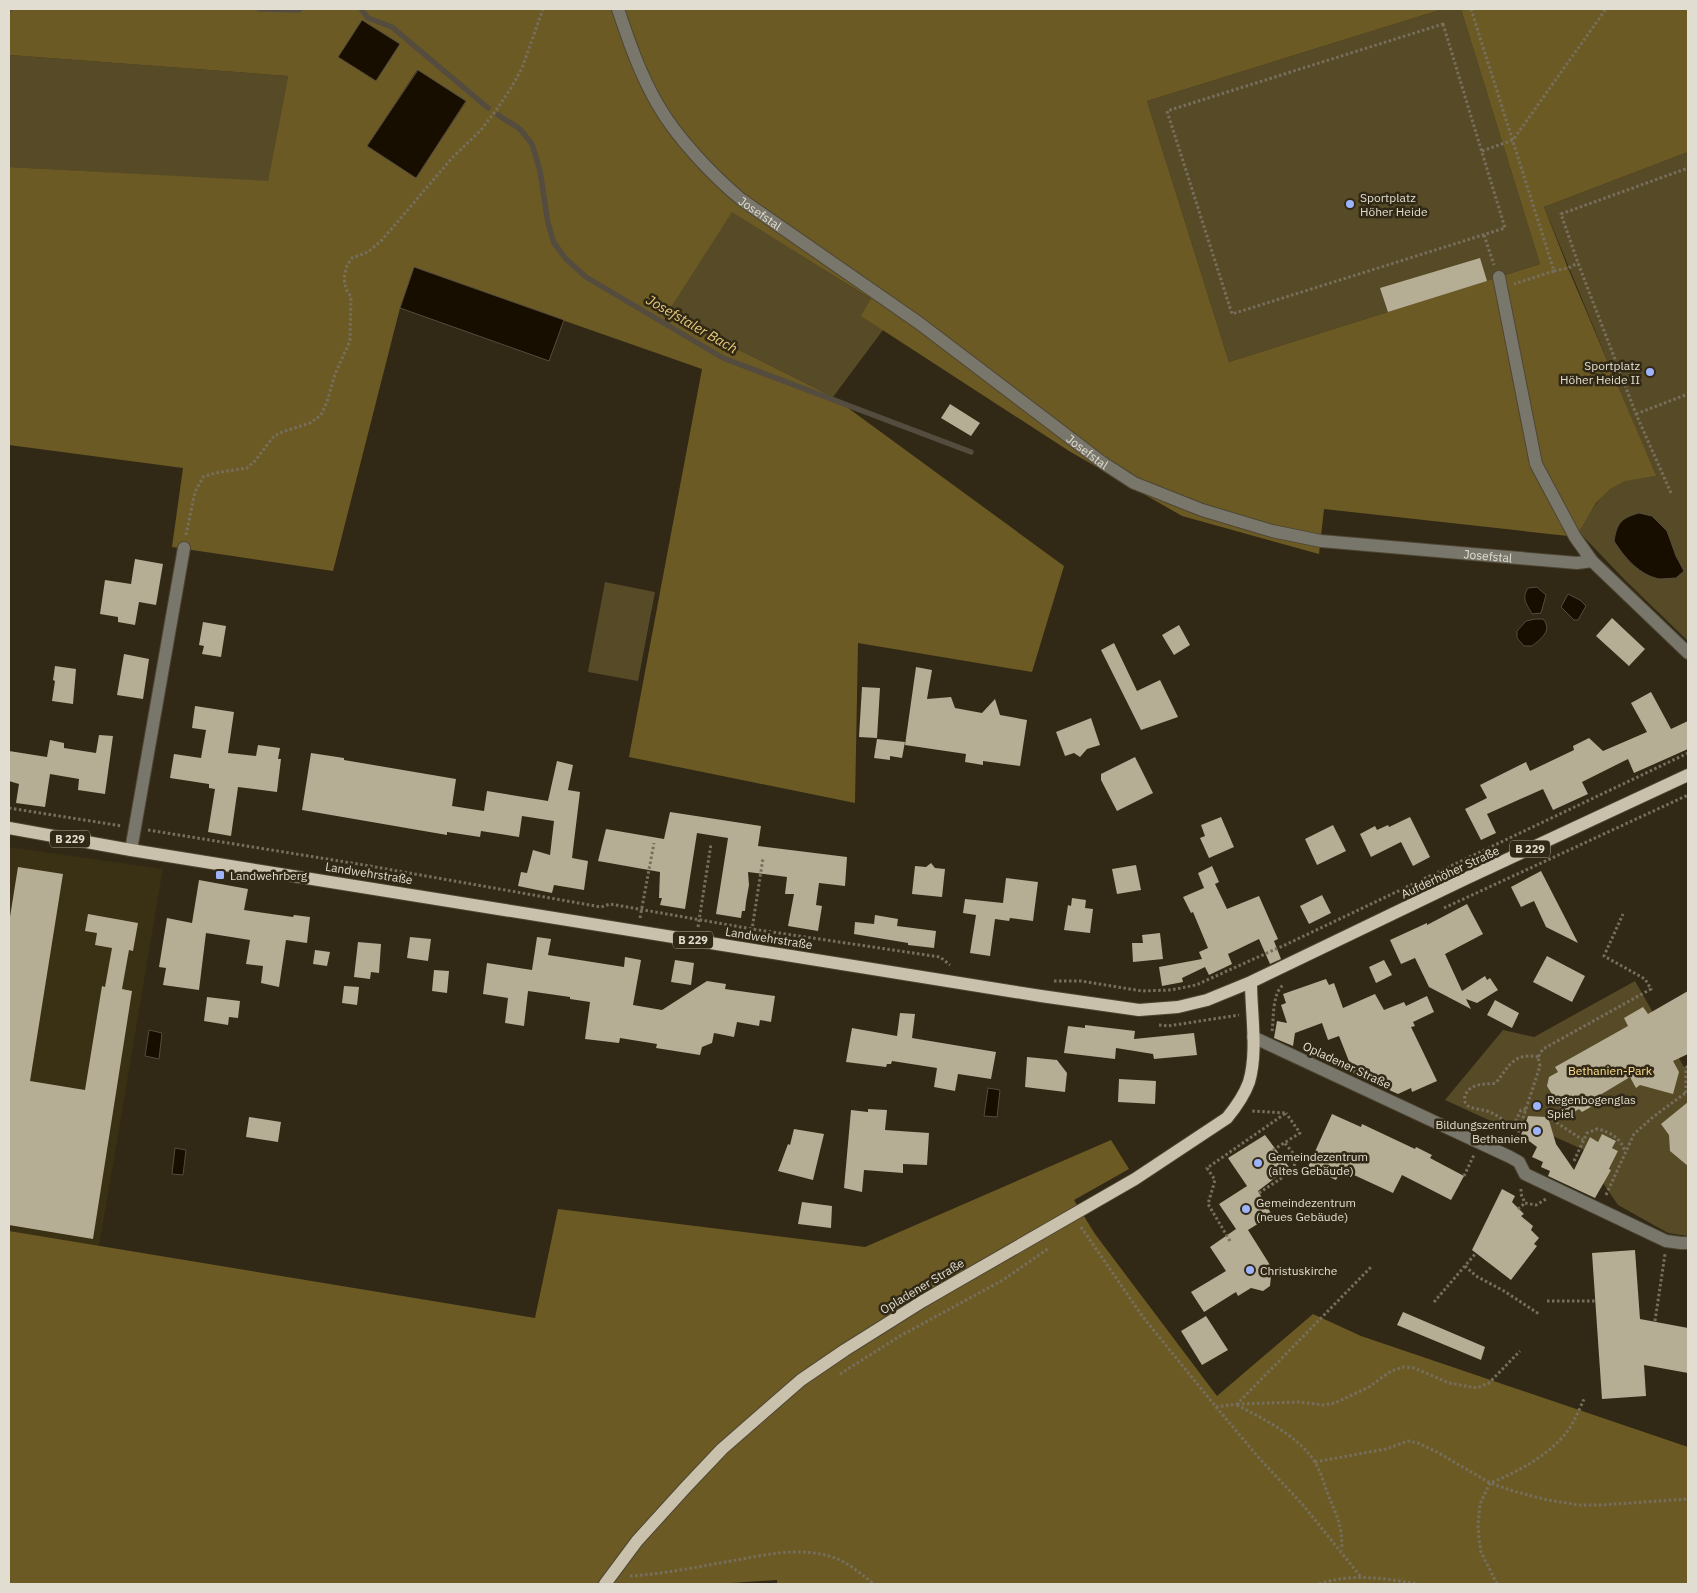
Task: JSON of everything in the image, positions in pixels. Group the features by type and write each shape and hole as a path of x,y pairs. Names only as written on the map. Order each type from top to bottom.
{"main road":[{"name":"Aufderhöher Straße","path":"1252,982 1465,879 1688,775"},
{"name":"Landwehrstraße","path":"9,828 131,850 1041,996 1139,1010 1178,1007 1207,1000 1252,982"},
{"name":"Opladener Straße","path":"607,1581 637,1540 716,1455 802,1380 923,1300 1135,1179 1226,1118 1237,1105 1249,1081 1253,1036 1252,982"}],"street":[{"name":"Josefstal","path":"618,9 631,49 658,106 686,143 726,187 920,323 1103,463 1134,483 1211,512 1272,531 1320,541 1571,562 1592,561"},
{"path":"1500,283 1536,464 1574,537 1592,561 1688,653"},
{"path":"131,850 184,548"},
{"name":"Opladener Straße","path":"1253,1036 1510,1157"},
{"path":"1510,1157 1519,1162 1525,1174 1599,1210 1666,1241 1688,1243"}],"path":[{"path":"184,548 195,492 202,477 247,468 255,462 274,436 310,423 321,415 335,374 350,341 351,297 346,289 344,278 347,266 352,258 368,252 382,240 452,158 481,130 511,88 522,68 543,9"},
{"path":"1471,9 1554,271"},
{"path":"1482,151 1512,140 1606,9"},
{"path":"1443,24 1505,228 1484,235 1232,314 1167,111 1443,24"},
{"path":"1671,492 1636,414 1561,214 1688,168"},
{"path":"1484,235 1500,283 1568,268 1578,263"},
{"path":"1636,414 1688,394"},
{"path":"1052,981 1081,981 1142,991 1171,990 1196,984 1287,944 1688,753"},
{"path":"1436,912 1688,795"},
{"path":"9,808 364,865 601,907 610,904 940,958 951,967"},
{"path":"638,931 654,843"},
{"path":"696,940 711,844"},
{"path":"749,948 763,858"},
{"path":"1510,1157 1540,1066 1538,1057 1543,1049 1651,990 1645,979 1604,956 1623,914"},
{"path":"1275,1010 1279,988 1289,980"},
{"path":"1526,1109 1521,1110 1511,1126 1501,1117 1487,1111 1477,1111 1468,1107 1464,1095 1470,1088 1476,1085 1496,1083 1512,1061 1532,1056 1538,1057"},
{"path":"1599,1210 1634,1134 1653,1117 1676,1102 1687,1092 1686,1069 1688,1065"},
{"path":"1251,1110 1286,1113 1300,1132 1273,1150"},
{"path":"1230,1241 1208,1204 1214,1180 1207,1168 1286,1113"},
{"path":"1548,1117 1583,1140"},
{"path":"1574,1161 1583,1140 1590,1131 1597,1128 1616,1136 1622,1143 1625,1152"},
{"path":"1259,1193 1292,1171 1297,1158 1284,1142"},
{"path":"1464,1176 1480,1143"},
{"path":"1518,1209 1525,1202"},
{"path":"1080,1226 1142,1318 1216,1407 1342,1551 1361,1576"},
{"path":"1655,1321 1666,1241"},
{"path":"838,1376 900,1336 1003,1280 1049,1248"},
{"path":"1434,1302 1476,1254"},
{"path":"1237,1404 1372,1266"},
{"path":"1465,1266 1476,1276 1504,1291 1539,1314"},
{"path":"1546,1301 1595,1302"},
{"path":"1216,1407 1237,1404 1299,1402 1323,1405 1335,1403 1369,1388 1391,1370 1404,1367 1414,1368 1449,1383 1477,1388 1489,1382 1520,1351"},
{"path":"1497,1584 1481,1552 1478,1525 1480,1504 1490,1483 1508,1477 1527,1465 1566,1433 1584,1398"},
{"path":"1237,1404 1281,1430 1294,1440 1315,1462 1338,1515 1342,1532 1342,1551"},
{"path":"1315,1462 1386,1448 1408,1441 1418,1443 1436,1452 1471,1470 1490,1483 1513,1492 1548,1500 1579,1505 1628,1504 1688,1499"},
{"path":"607,1581 656,1575 789,1552 822,1555 846,1563 874,1584"},
{"path":"1319,1584 1361,1576 1417,1584"}],"shaded area":[{"path":"9,9 1443,9 1147,101 1229,362 1540,264 1461,9 1688,9 1688,152 1544,207 1656,476 1625,481 1610,489 1596,503 1579,532 1568,536 1324,509 1319,554 1182,516 1069,451 861,316 871,299 732,212 667,314 833,397 1064,566 1032,672 858,643 855,803 629,757 702,369 414,268 400,308 333,571 172,547 183,468 9,445 9,167 268,181 288,76 9,55","holes":["417,70 466,102 416,178 367,146"]},
{"path":"362,20 400,44 376,81 338,57"},
{"path":"418,70 466,101 416,178 367,146"},
{"path":"414,267 564,320 549,361 400,308"},
{"path":"1639,513 1652,516 1667,531 1684,571 1676,578 1660,579 1639,570 1614,541 1621,522"},
{"path":"1537,587 1546,595 1541,613 1532,614 1525,601 1525,595 1528,588"},
{"path":"1568,594 1580,600 1586,606 1578,620 1574,620 1561,607"},
{"path":"1543,619 1546,623 1545,634 1532,646 1524,646 1517,638 1517,631 1526,621"},
{"path":"9,847 163,869 99,1247 9,1231"},
{"path":"149,1030 162,1033 159,1059 145,1056"},
{"path":"988,1088 1000,1090 997,1117 984,1116"},
{"path":"1111,1140 1129,1169 1074,1200 1095,1234 1217,1396 1313,1314 1361,1336 1688,1447 1688,1584 777,1584 777,1580 716,1584 9,1584 9,1231 535,1318 558,1209 865,1247"},
{"path":"175,1148 186,1150 183,1175 172,1174"}],"green space":[{"name":"Sportplatz Höher Heide","path":"1443,9 1461,9 1540,264 1229,362 1147,101"},
{"path":"9,55 288,76 268,182 9,167"},
{"name":"Sportplatz Höher Heide II","path":"1688,152 1688,641 1579,532 1597,502 1609,490 1624,481 1655,476 1544,207"},
{"path":"732,211 872,300 883,330 833,397 667,314"},
{"path":"605,582 655,592 638,681 588,672"},
{"name":"Bethanien-Park","path":"1635,981 1684,1067 1688,1065 1688,1236 1668,1233 1618,1205 1603,1183 1618,1151 1612,1148 1616,1141 1602,1134 1598,1142 1590,1137 1584,1150 1553,1136 1548,1117 1528,1116 1515,1132 1445,1100 1503,1030 1534,1037"}],"building":[{"path":"1480,258 1487,281 1388,312 1380,288"},
{"path":"950,404 980,423 971,436 941,418"},
{"path":"135,559 163,564 156,605 139,602 135,625 118,622 118,617 100,614 105,580 131,584"},
{"path":"1612,618 1645,649 1629,666 1596,636"},
{"path":"203,622 226,626 221,657 202,654 204,646 199,645"},
{"path":"1179,625 1190,645 1174,655 1162,635"},
{"path":"1114,643 1137,691 1160,680 1178,717 1141,730 1101,650"},
{"path":"124,654 149,659 143,699 117,695"},
{"path":"55,666 76,669 73,704 52,701"},
{"path":"916,667 932,670 927,699 951,697 955,708 982,713 995,699 1000,715 1027,720 1020,766 983,761 983,765 965,762 966,754 905,745"},
{"path":"862,687 880,688 877,738 859,737"},
{"path":"1651,692 1671,729 1688,721 1688,749 1634,773 1628,759 1582,782 1588,794 1553,810 1543,789 1487,814 1496,833 1481,840 1465,809 1487,798 1480,785 1526,762 1530,771 1574,750 1573,746 1589,738 1603,751 1647,732 1631,703"},
{"path":"195,706 234,712 228,753 256,756 258,745 280,748 278,759 281,759 277,792 238,787 231,836 208,832 215,789 209,788 209,784 170,778 174,754 201,758 206,730 192,728"},
{"path":"1091,718 1100,745 1087,749 1080,757 1074,753 1065,756 1056,732"},
{"path":"99,735 113,736 105,794 78,790 79,779 50,774 45,807 16,803 19,784 9,781 9,751 47,757 50,740 64,743 64,748 96,753"},
{"path":"877,739 905,742 902,758 890,756 890,760 874,758"},
{"path":"311,753 456,779 452,806 484,811 487,791 548,801 557,761 573,765 568,790 580,792 572,858 588,861 584,890 554,885 552,893 518,886 521,872 527,873 533,850 550,855 554,821 522,816 519,837 481,831 480,837 447,832 447,835 302,810"},
{"path":"1135,757 1153,793 1117,811 1101,780 1101,774"},
{"path":"670,812 761,826 758,846 847,857 845,886 819,883 816,905 822,906 818,931 788,926 794,894 785,894 787,877 748,872 749,885 745,911 742,911 741,918 716,914 728,838 697,833 685,909 660,905 662,898 659,898 660,872 598,861 606,829 664,839"},
{"path":"1221,817 1234,847 1209,858 1200,838 1205,836 1201,825"},
{"path":"1410,817 1430,857 1413,866 1401,842 1371,857 1360,834 1375,826 1377,830 1388,825 1389,827"},
{"path":"1333,825 1346,851 1317,865 1305,839"},
{"path":"931,863 935,868 945,869 942,897 912,894 915,866 926,867"},
{"path":"1136,865 1141,890 1117,894 1112,869"},
{"path":"1212,866 1219,882 1215,884 1227,909 1259,896 1278,939 1274,941 1281,959 1270,964 1259,939 1228,954 1232,964 1209,975 1205,967 1182,978 1183,982 1162,986 1159,967 1202,959 1199,952 1208,948 1193,912 1191,913 1183,897 1204,888 1198,873"},
{"path":"18,867 63,874 30,1081 85,1090 102,986 105,987 112,948 95,945 97,933 85,931 88,914 138,923 133,951 129,950 122,989 132,991 93,1239 9,1225 9,923"},
{"path":"1541,871 1578,943 1546,927 1534,901 1521,907 1511,887"},
{"path":"1006,878 1038,882 1033,921 1010,918 1009,921 995,919 990,956 970,953 976,915 963,913 965,899 1003,903"},
{"path":"199,880 248,889 244,910 293,917 294,915 310,917 307,943 286,940 279,987 261,983 263,966 246,964 250,940 206,933 199,990 163,985 166,968 159,967 167,918 192,923"},
{"path":"1322,895 1331,913 1309,924 1300,906"},
{"path":"1072,898 1086,900 1085,908 1093,909 1090,933 1064,930 1068,905 1071,906"},
{"path":"1467,904 1483,934 1445,954 1462,991 1485,976 1487,980 1490,978 1498,990 1477,1003 1466,999 1471,1009 1429,987 1415,958 1401,964 1390,940 1427,923 1427,925"},
{"path":"875,915 898,919 897,926 936,931 934,948 908,945 908,943 854,934 855,922 874,924"},
{"path":"1160,933 1163,959 1133,962 1132,943 1143,943 1142,935"},
{"path":"410,937 431,939 428,961 407,958"},
{"path":"537,937 551,939 548,955 624,967 625,957 641,960 633,1005 662,1010 707,981 726,984 725,989 775,996 771,1022 760,1020 759,1026 737,1022 734,1037 714,1033 712,1043 702,1047 700,1055 656,1048 657,1044 620,1038 619,1043 585,1039 590,1002 570,999 570,997 528,991 524,1026 505,1023 508,998 483,994 487,963 532,970"},
{"path":"358,942 381,944 379,973 371,972 370,979 354,977"},
{"path":"315,950 330,952 327,966 313,964"},
{"path":"1547,956 1585,976 1572,1002 1533,982"},
{"path":"675,960 694,963 691,985 671,982"},
{"path":"1384,960 1392,975 1376,983 1369,967"},
{"path":"434,970 449,971 447,993 432,991"},
{"path":"1326,979 1329,985 1334,983 1343,1008 1375,994 1384,1010 1404,1002 1406,1006 1427,996 1434,1012 1413,1022 1415,1026 1411,1027 1437,1081 1412,1092 1411,1088 1398,1094 1354,1074 1339,1036 1328,1040 1322,1023 1295,1033 1293,1046 1274,1038 1277,1021 1287,1023 1281,1005 1286,1003 1283,994"},
{"path":"344,986 359,987 357,1005 342,1003"},
{"path":"1688,991 1688,1054 1673,1061 1679,1072 1673,1094 1640,1085 1636,1088 1630,1077 1600,1095 1603,1100 1582,1112 1579,1109 1566,1117 1547,1086 1549,1077 1558,1072 1555,1067 1628,1026 1624,1018 1643,1007 1648,1014"},
{"path":"207,997 240,1001 238,1018 229,1017 228,1025 204,1021"},
{"path":"1495,1000 1519,1013 1512,1028 1487,1015"},
{"path":"900,1013 915,1014 912,1038 996,1052 991,1079 958,1074 955,1091 934,1087 937,1068 892,1061 886,1067 846,1062 852,1028 897,1036"},
{"path":"1085,1025 1135,1031 1134,1039 1194,1033 1197,1055 1154,1059 1153,1054 1116,1048 1115,1059 1064,1053 1068,1026 1085,1028"},
{"path":"1027,1057 1057,1060 1067,1073 1065,1092 1025,1087"},
{"path":"1119,1079 1156,1081 1155,1104 1118,1102"},
{"path":"1688,1102 1688,1166 1670,1151 1669,1135 1661,1124"},
{"path":"868,1109 887,1110 885,1130 929,1133 927,1165 903,1164 903,1173 864,1170 862,1192 844,1188 851,1110 868,1112"},
{"path":"1332,1114 1361,1127 1362,1124 1415,1149 1416,1147 1432,1155 1430,1158 1464,1176 1451,1200 1402,1175 1393,1193 1341,1169 1336,1180 1308,1167"},
{"path":"1528,1116 1548,1117 1556,1144 1574,1170 1590,1137 1598,1142 1602,1134 1616,1141 1612,1148 1618,1151 1609,1169 1611,1170 1595,1198 1548,1176 1550,1171 1541,1167 1543,1162 1532,1157 1537,1147 1521,1135"},
{"path":"249,1117 281,1122 278,1142 246,1137"},
{"path":"794,1129 824,1134 813,1180 778,1171 788,1144 790,1145"},
{"path":"1265,1135 1289,1167 1258,1191 1272,1215 1248,1230 1275,1273 1271,1276 1270,1286 1263,1291 1251,1288 1238,1296 1236,1292 1204,1312 1191,1292 1226,1271 1210,1247 1236,1229 1219,1204 1247,1186 1228,1158"},
{"path":"1502,1189 1515,1196 1512,1202 1524,1214 1521,1216 1533,1226 1531,1230 1539,1238 1534,1244 1537,1246 1511,1280 1472,1250"},
{"path":"802,1202 832,1206 831,1228 798,1224"},
{"path":"1635,1250 1640,1319 1688,1328 1688,1373 1644,1365 1646,1396 1602,1399 1592,1253"},
{"path":"1403,1312 1485,1347 1481,1360 1397,1325"},
{"path":"1206,1316 1228,1350 1202,1365 1181,1331"}],"waterway":[{"name":"Josefstaler Bach","path":"259,9 300,9"},
{"name":"Josefstaler Bach","path":"361,9 368,18 392,27 488,108"},
{"name":"Josefstaler Bach","path":"498,115 520,129 532,144 540,171 548,223 554,243 566,259 586,277 723,358 971,452"}],"place":[{"name":"Sportplatz Höher Heide","path":"1350,204"},
{"name":"Sportplatz Höher Heide II","path":"1650,372"},
{"name":"Landwehrberg","path":"220,875"},
{"name":"Regenbogenglas Spiel","path":"1537,1106"},
{"name":"Bildungszentrum Bethanien","path":"1537,1131"},
{"name":"Gemeindezentrum (altes Gebäude)","path":"1258,1163"},
{"name":"Gemeindezentrum (neues Gebäude)","path":"1246,1209"},
{"name":"Christuskirche","path":"1250,1270"}]}
